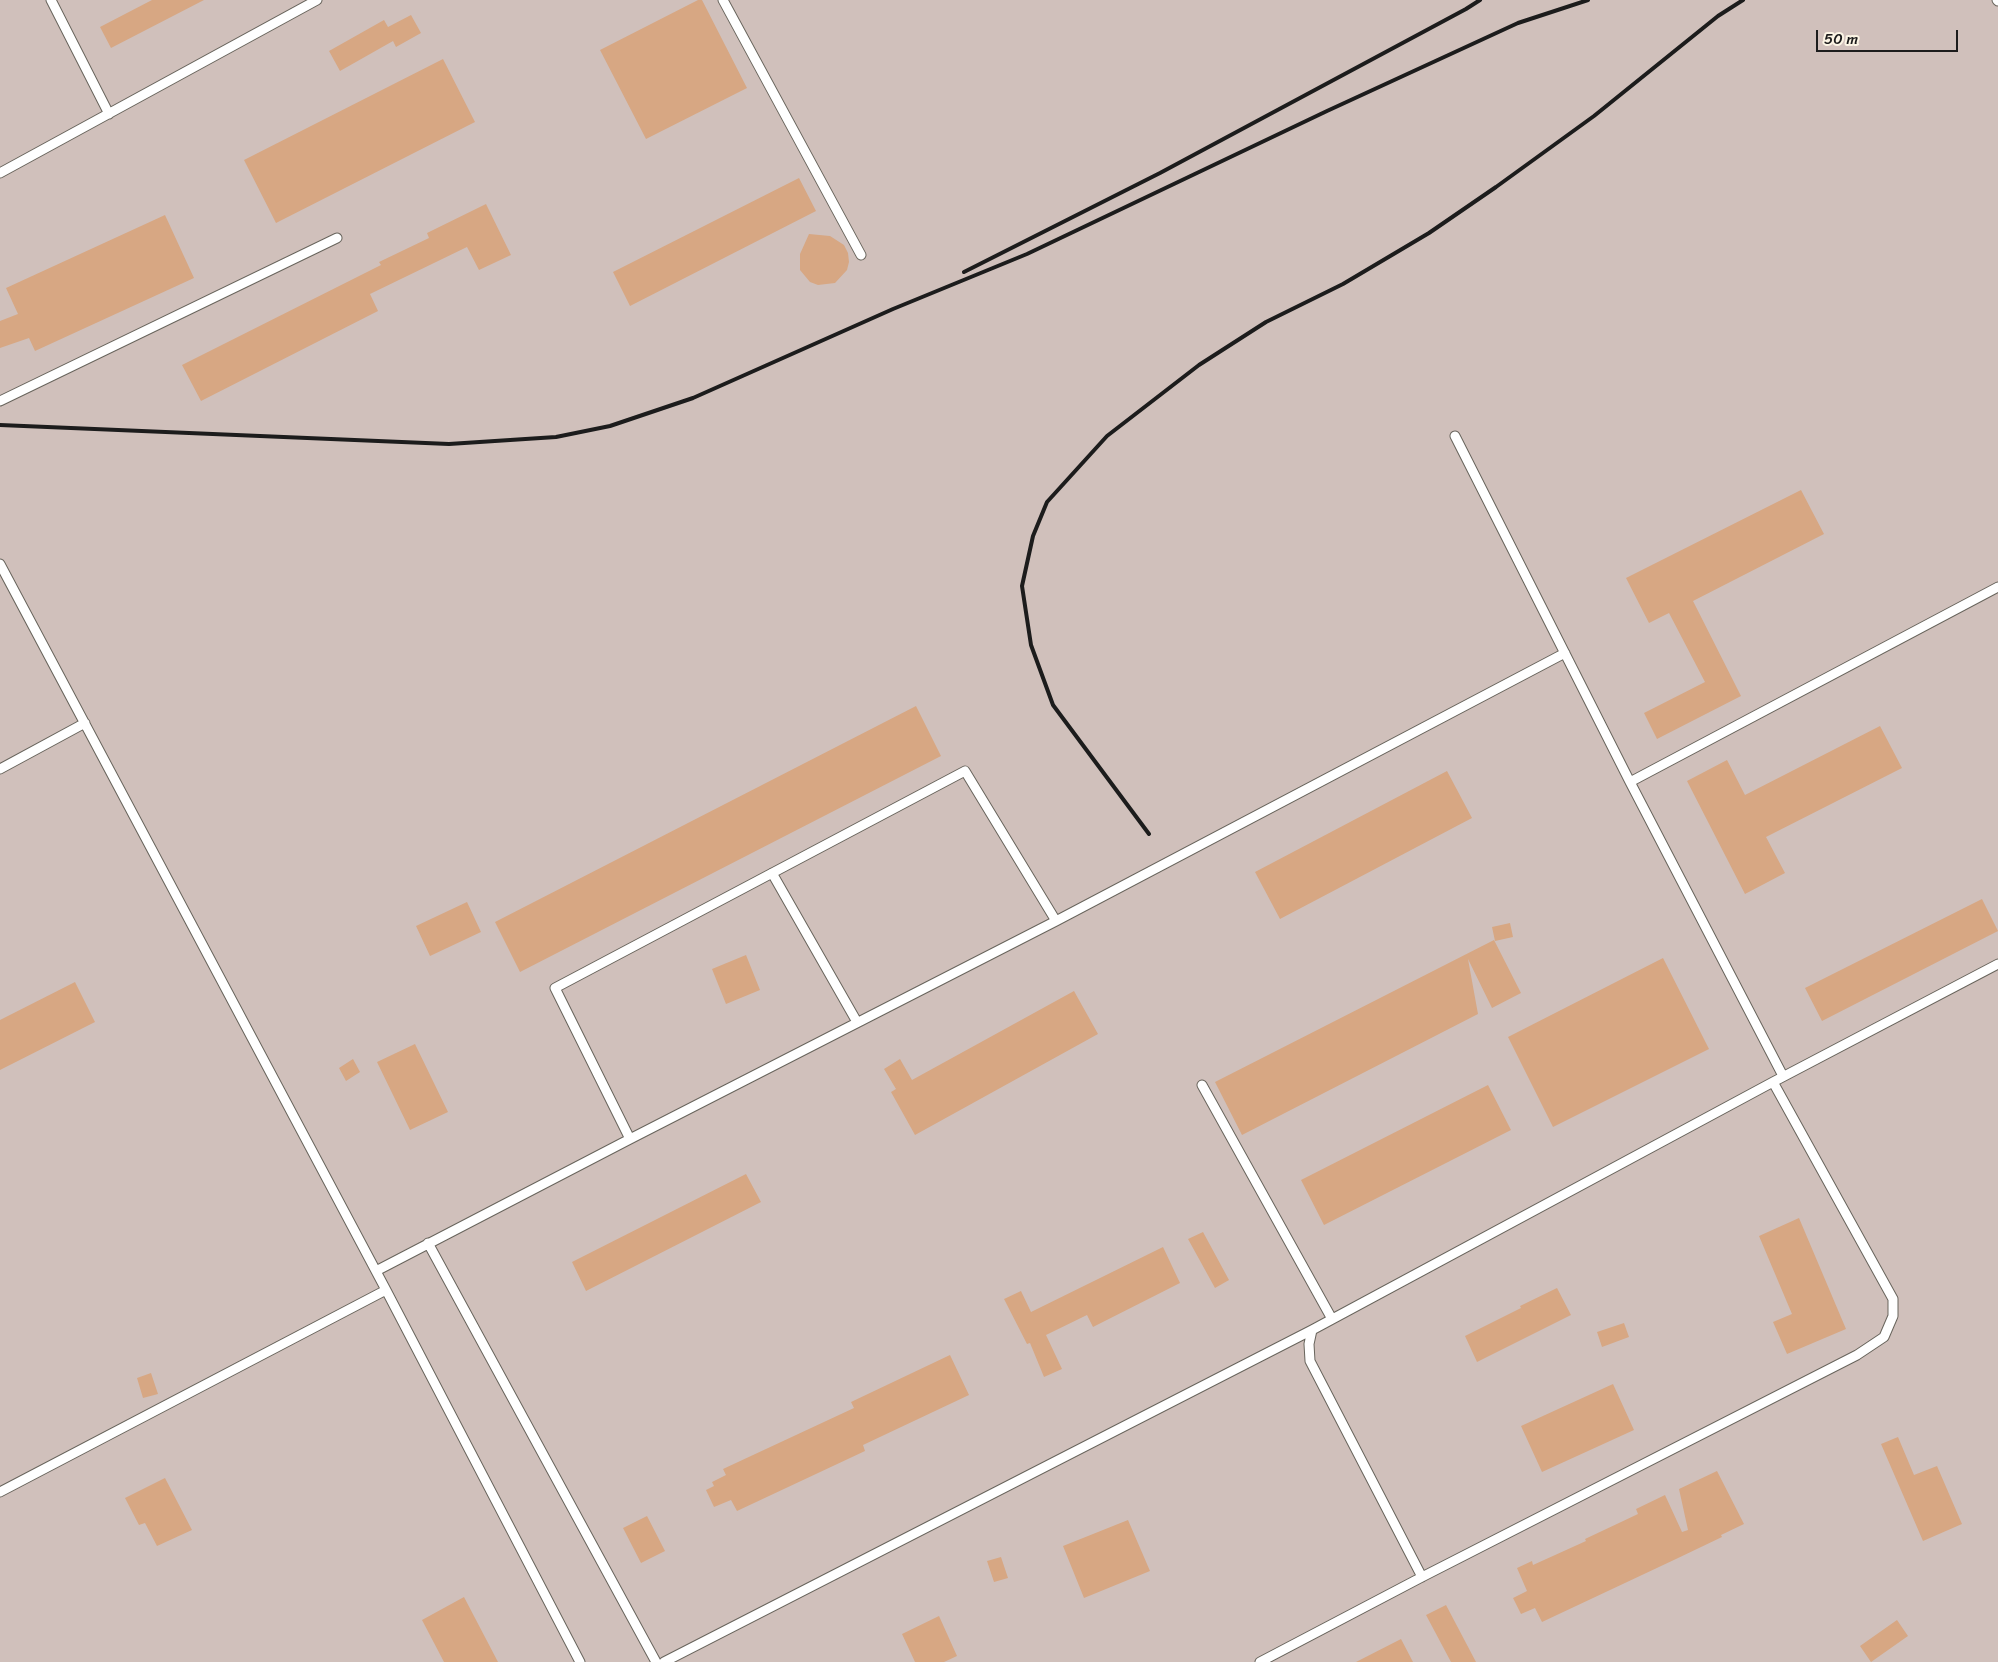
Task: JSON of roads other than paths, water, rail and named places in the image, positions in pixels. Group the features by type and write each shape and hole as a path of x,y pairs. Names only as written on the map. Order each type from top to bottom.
{"lane":[{"path":"51,0 109,114"},
{"path":"0,174 317,0"},
{"path":"723,0 862,255"},
{"path":"0,400 337,238"},
{"path":"1455,436 1630,782 1783,1076"},
{"path":"0,564 376,1271 580,1662"},
{"path":"1630,782 1998,587"},
{"path":"376,1271 630,1138 1056,920 1565,653"},
{"path":"0,769 85,724"},
{"path":"630,1138 555,988 965,770 1056,920"},
{"path":"772,873 857,1022"},
{"path":"664,1662 1332,1320 1783,1076 1998,964"},
{"path":"1260,1662 1422,1576 1857,1355 1884,1337 1893,1316 1892,1299 1773,1082"},
{"path":"1202,1085 1332,1320"},
{"path":"428,1243 656,1662"},
{"path":"0,1492 386,1290"},
{"path":"1312,1330 1309,1344 1310,1361 1422,1576"}],"railway":[{"path":"964,272 1160,173 1480,0"},
{"path":"0,425 449,444 556,437 610,426 693,398 893,309 1027,254 1327,111 1518,23 1588,0"},
{"path":"1149,834 1053,705 1031,645 1022,586 1033,536 1047,502 1107,436 1199,365 1266,322 1343,284 1429,233 1594,116 1718,16 1743,0"}]}
